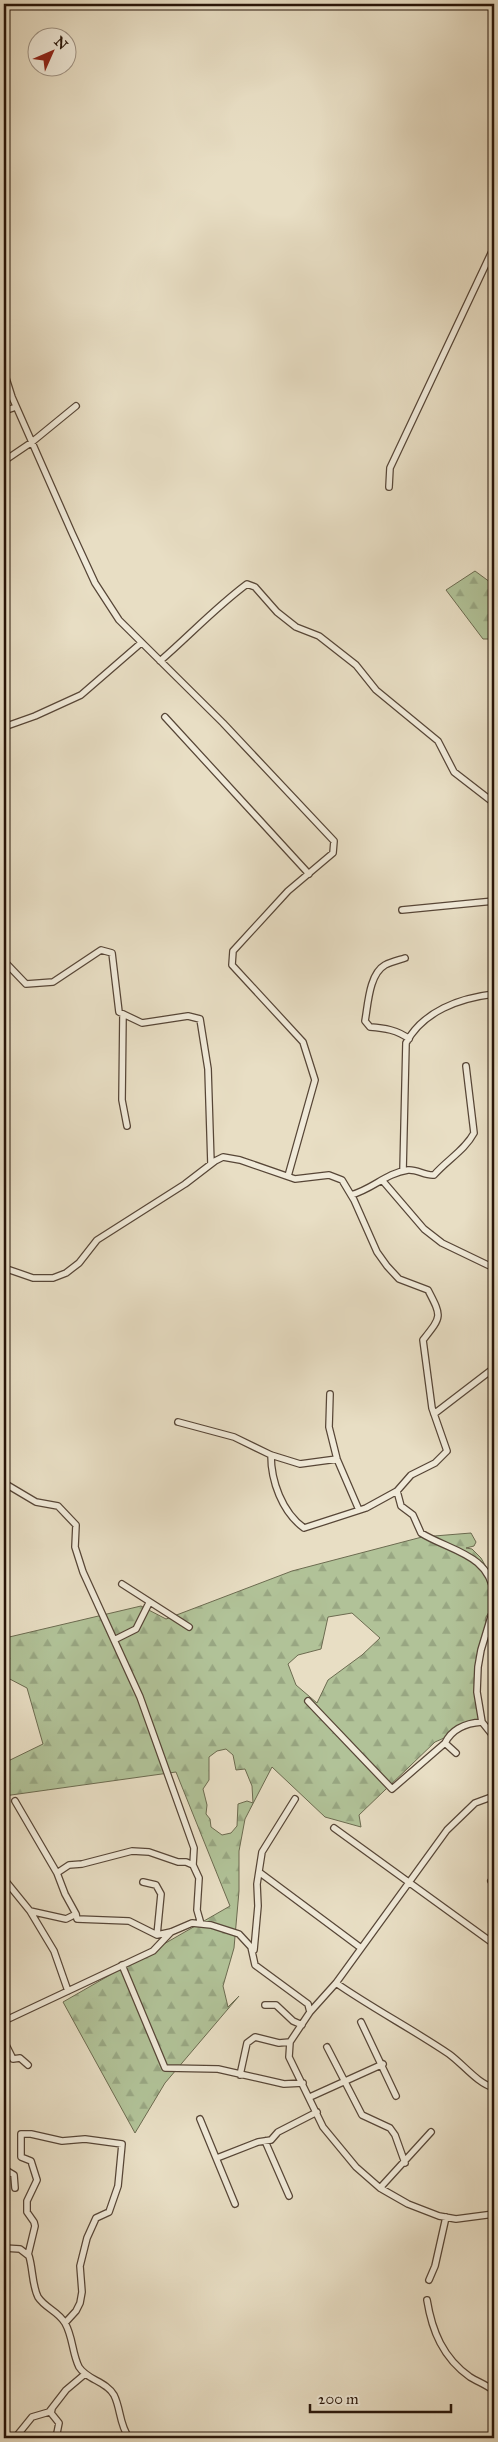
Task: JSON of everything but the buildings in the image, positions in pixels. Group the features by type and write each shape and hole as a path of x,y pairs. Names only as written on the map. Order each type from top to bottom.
{"street":[{"path":"389,487 390,468 494,247"},
{"path":"4,372 16,407 95,583 118,620 223,723 334,841 333,853 288,891 234,951 232,965 303,1042 315,1080 288,1176"},
{"path":"4,462 76,406"},
{"path":"4,411 16,407"},
{"path":"160,661 190,635 219,605 247,584 256,587 278,612 296,627 319,636 356,665 376,690 438,741 454,772 494,802"},
{"path":"4,726 35,716 81,695 141,643"},
{"path":"165,717 309,874"},
{"path":"402,910 494,902"},
{"path":"4,961 26,984 53,982 101,950 112,954 119,1012 142,1023 188,1016 200,1019 208,1068 211,1164"},
{"path":"405,958 384,966 376,976 370,992 365,1021 370,1027 402,1033 408,1039"},
{"path":"404,1171 406,1043 408,1039 435,1012 471,997 494,994"},
{"path":"123,1014 122,1100 127,1126"},
{"path":"351,1195 366,1191 392,1174 411,1169 426,1176 434,1175 446,1161 469,1142 474,1133 466,1066"},
{"path":"4,1268 33,1278 53,1278 66,1273 79,1263 97,1240 186,1184 211,1164 224,1157 240,1160 296,1179 329,1175 342,1180 378,1252 388,1266 398,1279 428,1290 439,1311 437,1322 423,1340 434,1414 447,1451 435,1463 411,1475 397,1491 359,1510 304,1528 297,1524 274,1485 271,1455"},
{"path":"382,1180 424,1230 442,1243 494,1268"},
{"path":"434,1414 494,1368"},
{"path":"330,1394 329,1427 337,1459 359,1510"},
{"path":"178,1422 234,1437 271,1455 300,1464 337,1459"},
{"path":"4,1483 36,1502 58,1506 76,1525 75,1547 83,1572 140,1697 194,1848 193,1865 199,1878 197,1910 201,1924"},
{"path":"397,1491 401,1506 413,1515 421,1533 478,1560 492,1582 494,1595"},
{"path":"122,1584 189,1627"},
{"path":"114,1640 136,1629 149,1603"},
{"path":"494,1607 478,1668 477,1692 482,1722 494,1737"},
{"path":"308,1701 392,1789 445,1743 458,1728 482,1722"},
{"path":"445,1743 456,1753"},
{"path":"494,1796 475,1803 448,1830 336,1983 310,2012 290,2042 289,2057 323,2127 356,2167 380,2188 408,2204 456,2220 494,2214"},
{"path":"254,1955 262,1852 282,1816 295,1799"},
{"path":"15,1801 57,1873 64,1894 77,1919 129,1920 157,1934 171,1932 192,1923 239,1934 251,1947 256,1965 308,2004 310,2012"},
{"path":"334,1828 494,1944"},
{"path":"57,1873 69,1865 82,1864 132,1851 149,1852 193,1865"},
{"path":"259,1872 361,1948"},
{"path":"4,1879 30,1911 54,1952 68,1991"},
{"path":"143,1882 156,1885 161,1894 157,1934"},
{"path":"30,1911 66,1919 76,1914"},
{"path":"4,2021 153,1950 171,1932"},
{"path":"122,1965 165,2068 218,2069 284,2084 303,2083"},
{"path":"336,1983 448,2053 484,2085 494,2088"},
{"path":"265,2005 276,2005 293,2021 302,2025"},
{"path":"361,2022 396,2096"},
{"path":"240,2075 248,2043 255,2037 279,2043 290,2042"},
{"path":"4,2041 13,2058 20,2058 28,2065"},
{"path":"328,2047 362,2115 390,2128 405,2163"},
{"path":"310,2097 382,2064"},
{"path":"217,2158 266,2140 271,2140 278,2132 317,2112"},
{"path":"200,2119 235,2204"},
{"path":"380,2188 405,2163 431,2132"},
{"path":"28,2255 35,2226 27,2212 27,2201 37,2180 31,2161 21,2157 21,2134 31,2134 62,2141 85,2139 122,2144 118,2186 109,2212 96,2218 87,2238 80,2266 82,2292 80,2303 76,2311 65,2323"},
{"path":"266,2140 289,2196"},
{"path":"4,2169 14,2175 15,2188"},
{"path":"429,2280 435,2266 446,2217"},
{"path":"4,2248 20,2249 28,2255 32,2264 38,2296 44,2304 57,2312 65,2323 72,2340 79,2367 85,2374 101,2382 114,2395 120,2423 129,2438"},
{"path":"426,2300 438,2343 454,2363 494,2391"},
{"path":"15,2438 32,2417 52,2409 66,2390 85,2374"},
{"path":"52,2409 52,2413 59,2423 57,2434 62,2438"}],"green space":[{"path":"475,571 494,585 494,639 483,639 446,590"},
{"path":"471,1533 476,1542 474,1546 466,1548 472,1549 481,1558 493,1579 491,1609 486,1617 485,1644 475,1691 483,1721 435,1742 359,1815 361,1827 325,1817 272,1767 245,1819 239,1851 239,1891 234,1948 223,1986 228,2007 239,1996 165,2083 135,2133 63,2002 230,1906 176,1772 4,1796 4,1763 43,1744 27,1688 4,1676 4,1636 5,1638 141,1606 166,1619 292,1571 422,1537","holes":["352,1613 380,1638 362,1655 328,1680 317,1703 296,1685 288,1664 298,1655 321,1649 328,1617","226,1749 233,1755 236,1770 245,1769 252,1786 253,1803 247,1801 238,1804 237,1826 231,1833 222,1835 211,1827 210,1819 206,1814 207,1805 203,1789 209,1780 209,1757 217,1751"]}]}
